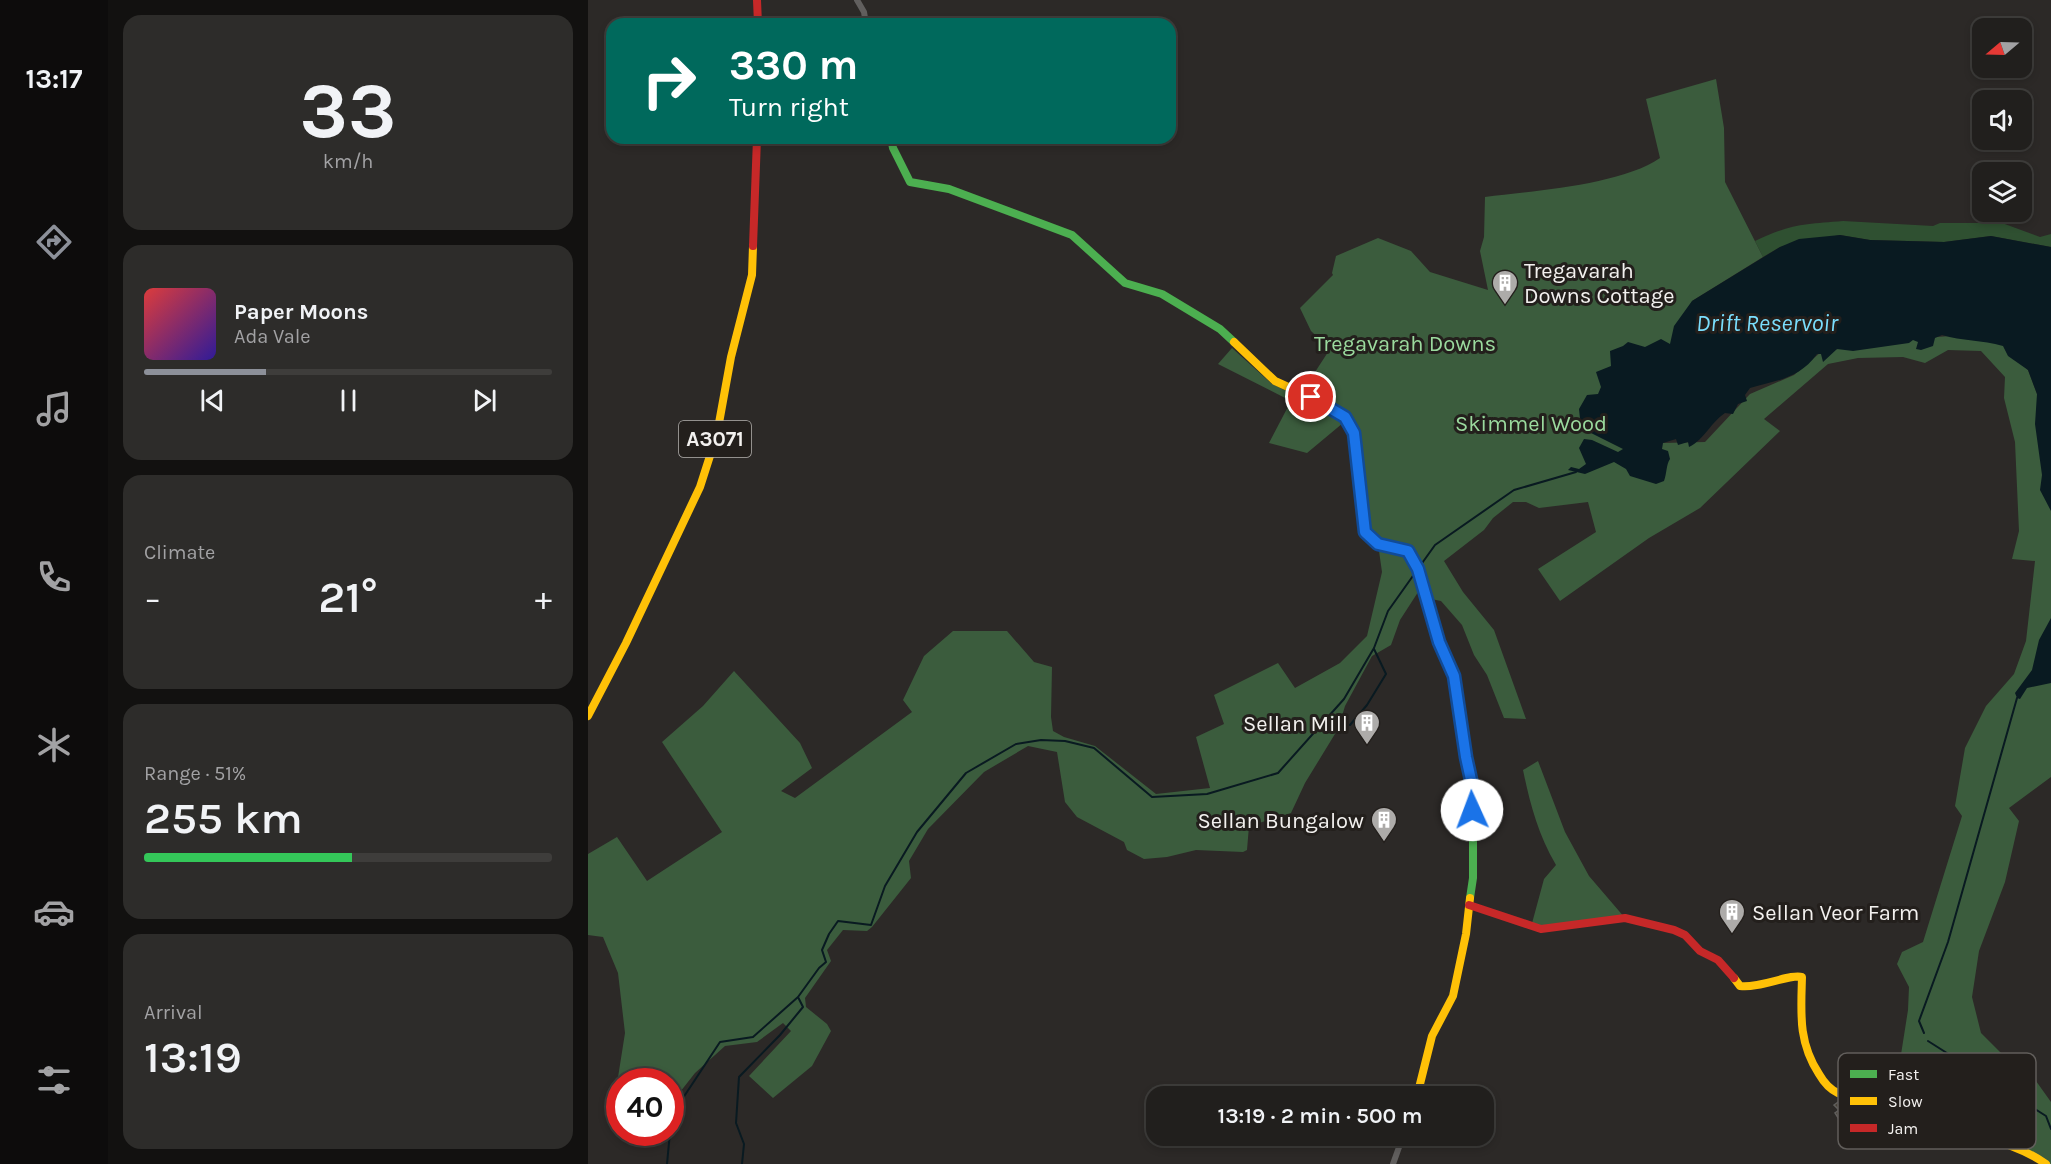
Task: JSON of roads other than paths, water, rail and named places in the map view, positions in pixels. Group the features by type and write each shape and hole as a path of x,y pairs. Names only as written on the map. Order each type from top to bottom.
{"street":[{"path":"757,0 758,18"},
{"path":"857,0 865,18"},
{"name":"A3071","path":"588,716 626,643 695,498 717,434 731,357 752,275 757,144"},
{"path":"892,144 910,182 949,189 1072,235 1125,283 1162,294 1220,329 1275,381 1330,406 1345,417 1354,433 1365,532 1378,544 1408,551 1418,569 1439,642 1454,676 1473,789 1473,878 1453,996 1432,1036 1420,1086"},
{"path":"1469,905 1541,929 1625,918 1674,930 1685,935 1700,951 1718,960 1740,986 1754,987 1797,975 1803,977 1804,1043 1821,1078 1831,1090 1838,1093"},
{"path":"1393,1164 1399,1146"},
{"path":"2021,1149 2035,1154 2046,1164"}],"water":[{"name":"Drift Reservoir","path":"1840,235 1870,240 1944,242 1991,236 2051,247 2051,511 2040,490 2042,475 2035,424 2037,394 2028,370 2008,356 2003,346 1942,335 1935,338 1933,346 1921,350 1916,349 1918,342 1913,340 1909,343 1853,351 1837,349 1823,362 1821,354 1817,354 1795,374 1750,388 1745,395 1747,401 1738,404 1733,414 1725,413 1720,417 1695,444 1689,447 1688,442 1678,445 1676,439 1663,443 1662,449 1668,451 1670,459 1664,481 1656,484 1630,476 1626,469 1614,462 1585,474 1568,470 1571,467 1579,469 1586,464 1579,448 1584,439 1592,440 1618,452 1623,449 1581,428 1579,409 1587,395 1598,394 1601,387 1596,372 1611,366 1610,351 1628,342 1645,347 1661,339 1670,344 1674,326 1692,301 1780,247 1799,239"},
{"path":"2051,618 2051,683 2027,688 2020,699 2017,698 2015,693 2032,670 2039,640"}],"waterway":[{"path":"1420,566 1435,545 1514,490 1576,472"},
{"path":"684,1096 720,1042 753,1037 798,997 826,962 822,950 838,921 871,925 885,886 917,832 966,773 1016,744 1041,740 1065,741 1094,748 1152,797 1207,794 1278,773 1344,699 1374,648 1388,611 1415,573"},
{"path":"1350,725 1367,705 1386,674 1374,649"},
{"path":"1924,1033 1919,1021 1948,942 2017,698"},
{"path":"742,1164 744,1144 736,1123 739,1077 780,1035 803,1007 798,997"},
{"path":"1928,1041 1947,1053"},
{"path":"2036,1110 2046,1116 2051,1129"},
{"path":"667,1164 669,1146"}],"place":[{"name":"Tregavarah Downs Cottage","path":"1505,306"},
{"name":"Sellan Mill","path":"1367,746"},
{"name":"Sellan Bungalow","path":"1384,843"},
{"name":"Sellan Veor Farm","path":"1732,935"}],"park label":[{"name":"Tregavarah Downs","path":"1405,343"},
{"name":"Skimmel Wood","path":"1531,423"}]}
